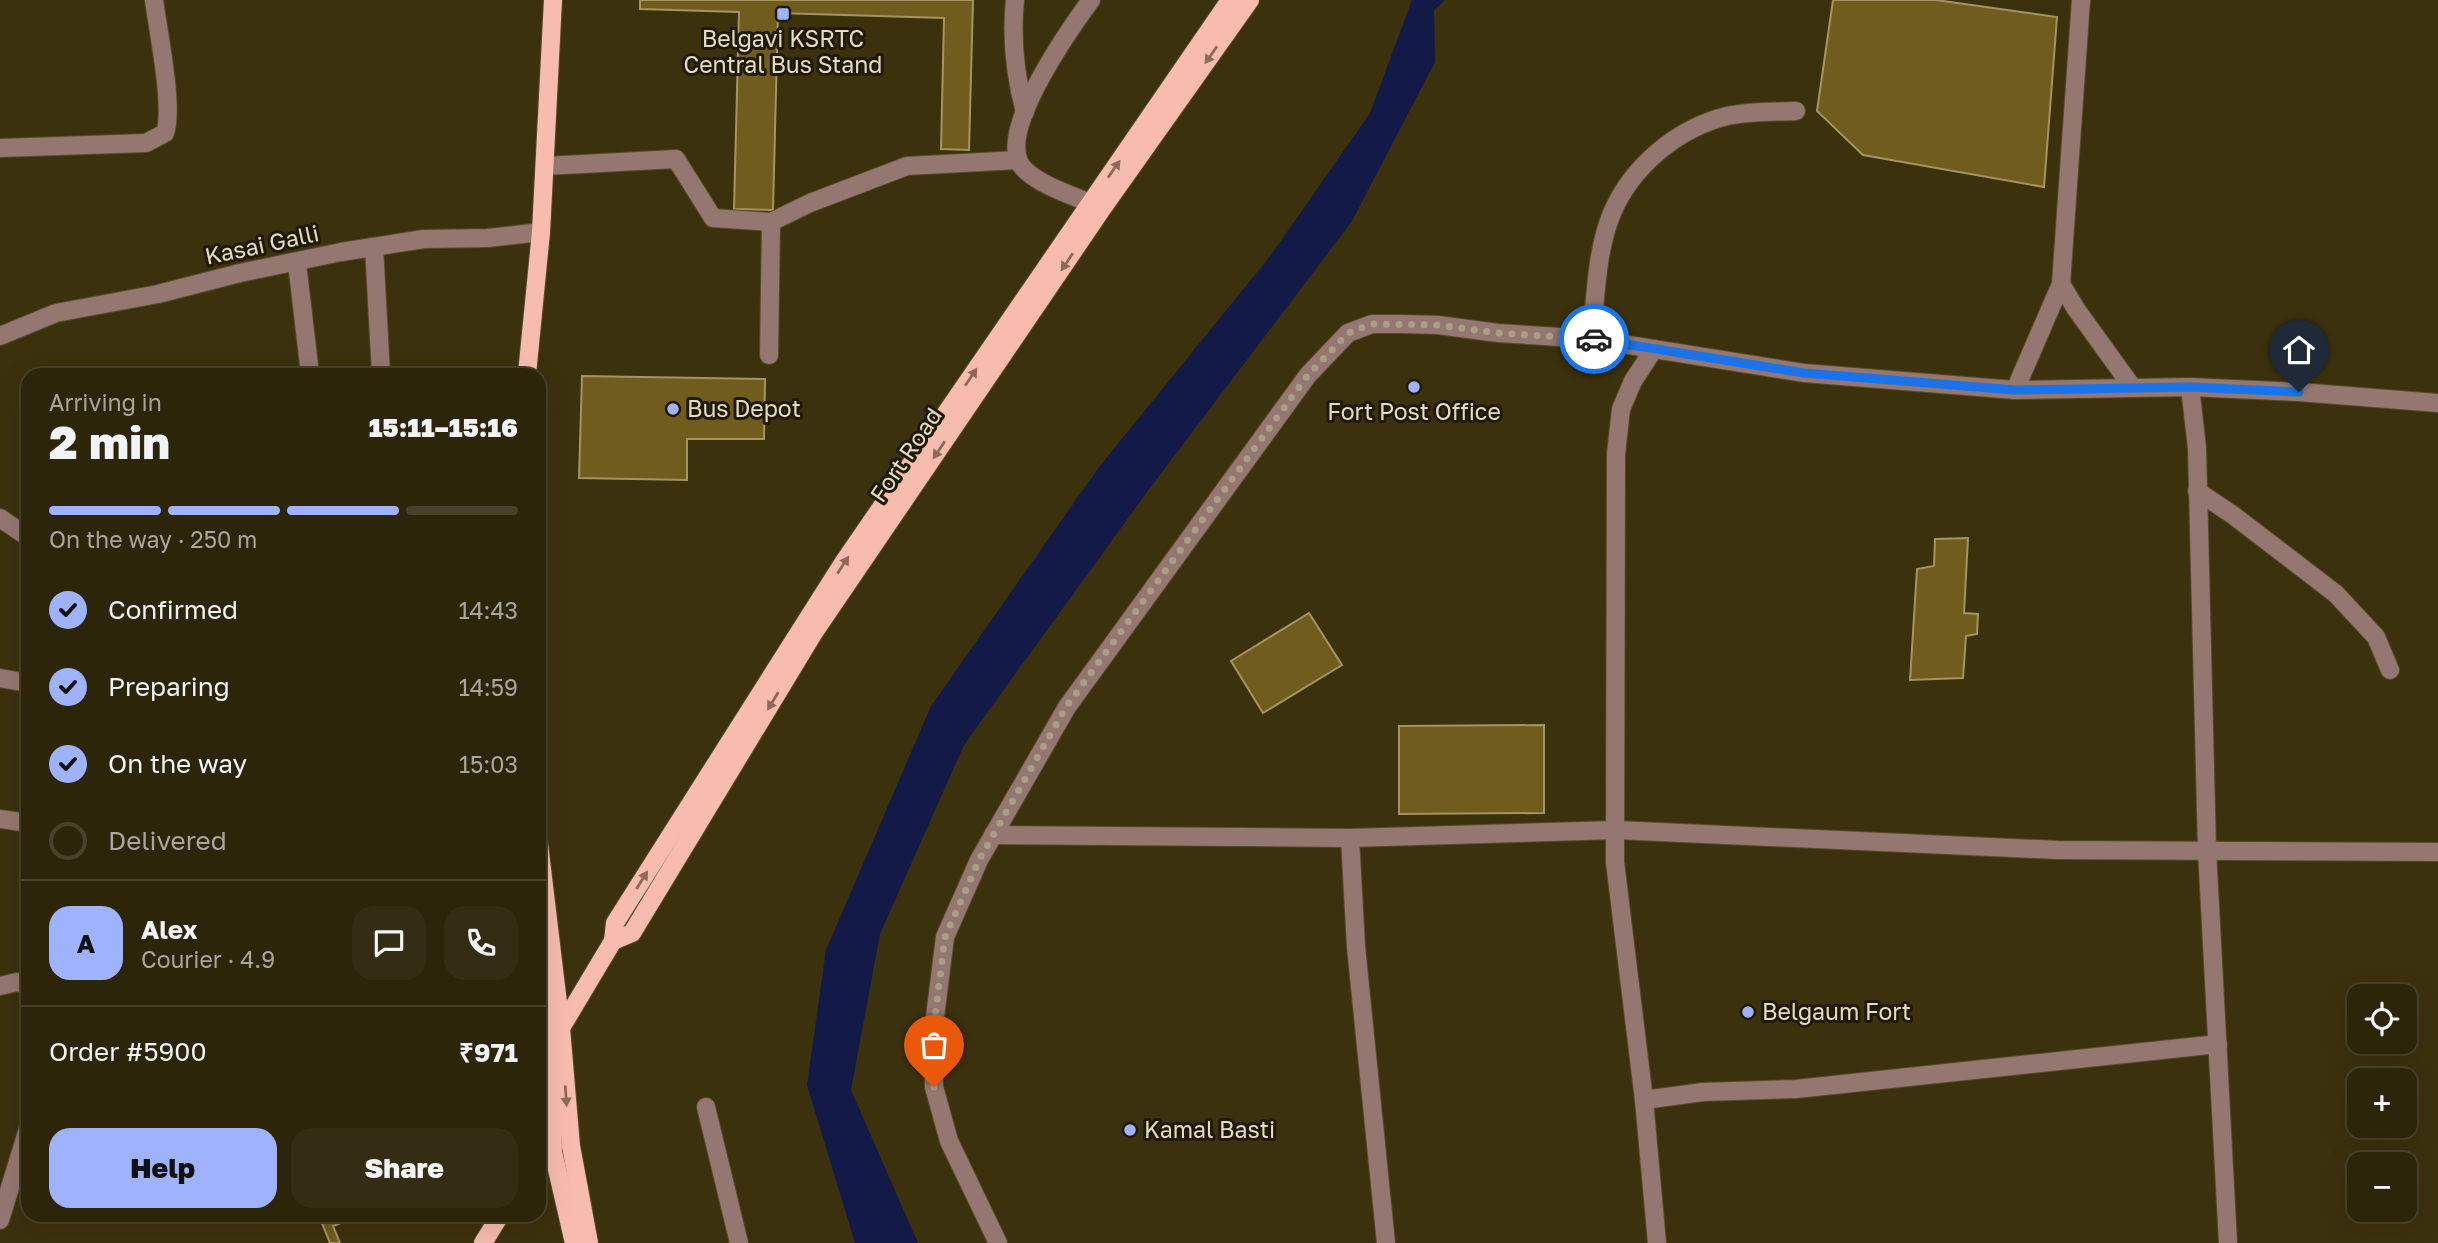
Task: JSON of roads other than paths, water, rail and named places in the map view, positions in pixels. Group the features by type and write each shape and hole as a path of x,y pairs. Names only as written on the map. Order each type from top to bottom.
{"main road":[{"path":"528,368 541,232 553,0"},
{"name":"Fort Road","path":"548,1046 613,941 632,933 813,634 1230,0"},
{"name":"Fort Road","path":"1096,206 1251,0"},
{"path":"546,903 561,1028 571,1146 589,1243"},
{"path":"546,1027 546,1070"},
{"path":"571,1146 546,1158 574,1243"},
{"path":"489,1240 497,1222"}],"street":[{"path":"0,148 146,143 165,133 169,121 168,103 154,0"},
{"path":"1016,0 1013,22 1016,72 1025,112"},
{"path":"1091,0 1054,51 1025,112 1016,143 1018,160 1028,172 1054,189 1096,206"},
{"path":"2015,390 2061,284 2081,0"},
{"path":"1591,339 1603,247 1612,212 1636,173 1663,147 1695,127 1726,117 1796,111"},
{"path":"545,166 676,159 713,218 771,222 810,203 907,166 1018,160"},
{"path":"769,355 771,222"},
{"name":"Kasai Galli","path":"2,331 56,313 158,294 240,273 374,247 424,239 541,232"},
{"path":"374,247 381,368"},
{"path":"297,263 309,368"},
{"path":"2061,284 2133,388"},
{"path":"998,1243 949,1140 934,1087 933,1033 945,937 979,860 1066,707 1308,375 1348,333 1372,324 1438,325 1498,333 1591,339 1804,373 2015,390 2190,387 2438,403"},
{"path":"1654,349 1633,381 1621,409 1616,454 1615,862 1644,1100 1657,1243"},
{"path":"2190,387 2197,448 2207,850 2228,1243"},
{"path":"2197,491 2233,515 2336,594 2376,637 2390,670"},
{"path":"0,518 21,532"},
{"path":"0,678 21,681"},
{"path":"0,819 21,822"},
{"path":"993,835 1350,838 1616,830 2058,850 2438,852"},
{"path":"1350,838 1356,947 1386,1243"},
{"path":"0,986 21,983"},
{"path":"1644,1100 1703,1092 1796,1089 2218,1044"},
{"path":"706,1107 738,1243"},
{"path":"0,1220 21,1152"}],"place":[{"name":"Belgavi KSRTC Central Bus Stand","path":"783,14"},
{"name":"Fort Post Office","path":"1414,387"},
{"name":"Bus Depot","path":"673,409"},
{"name":"Belgaum Fort","path":"1748,1012"},
{"name":"Kamal Basti","path":"1130,1130"}]}
